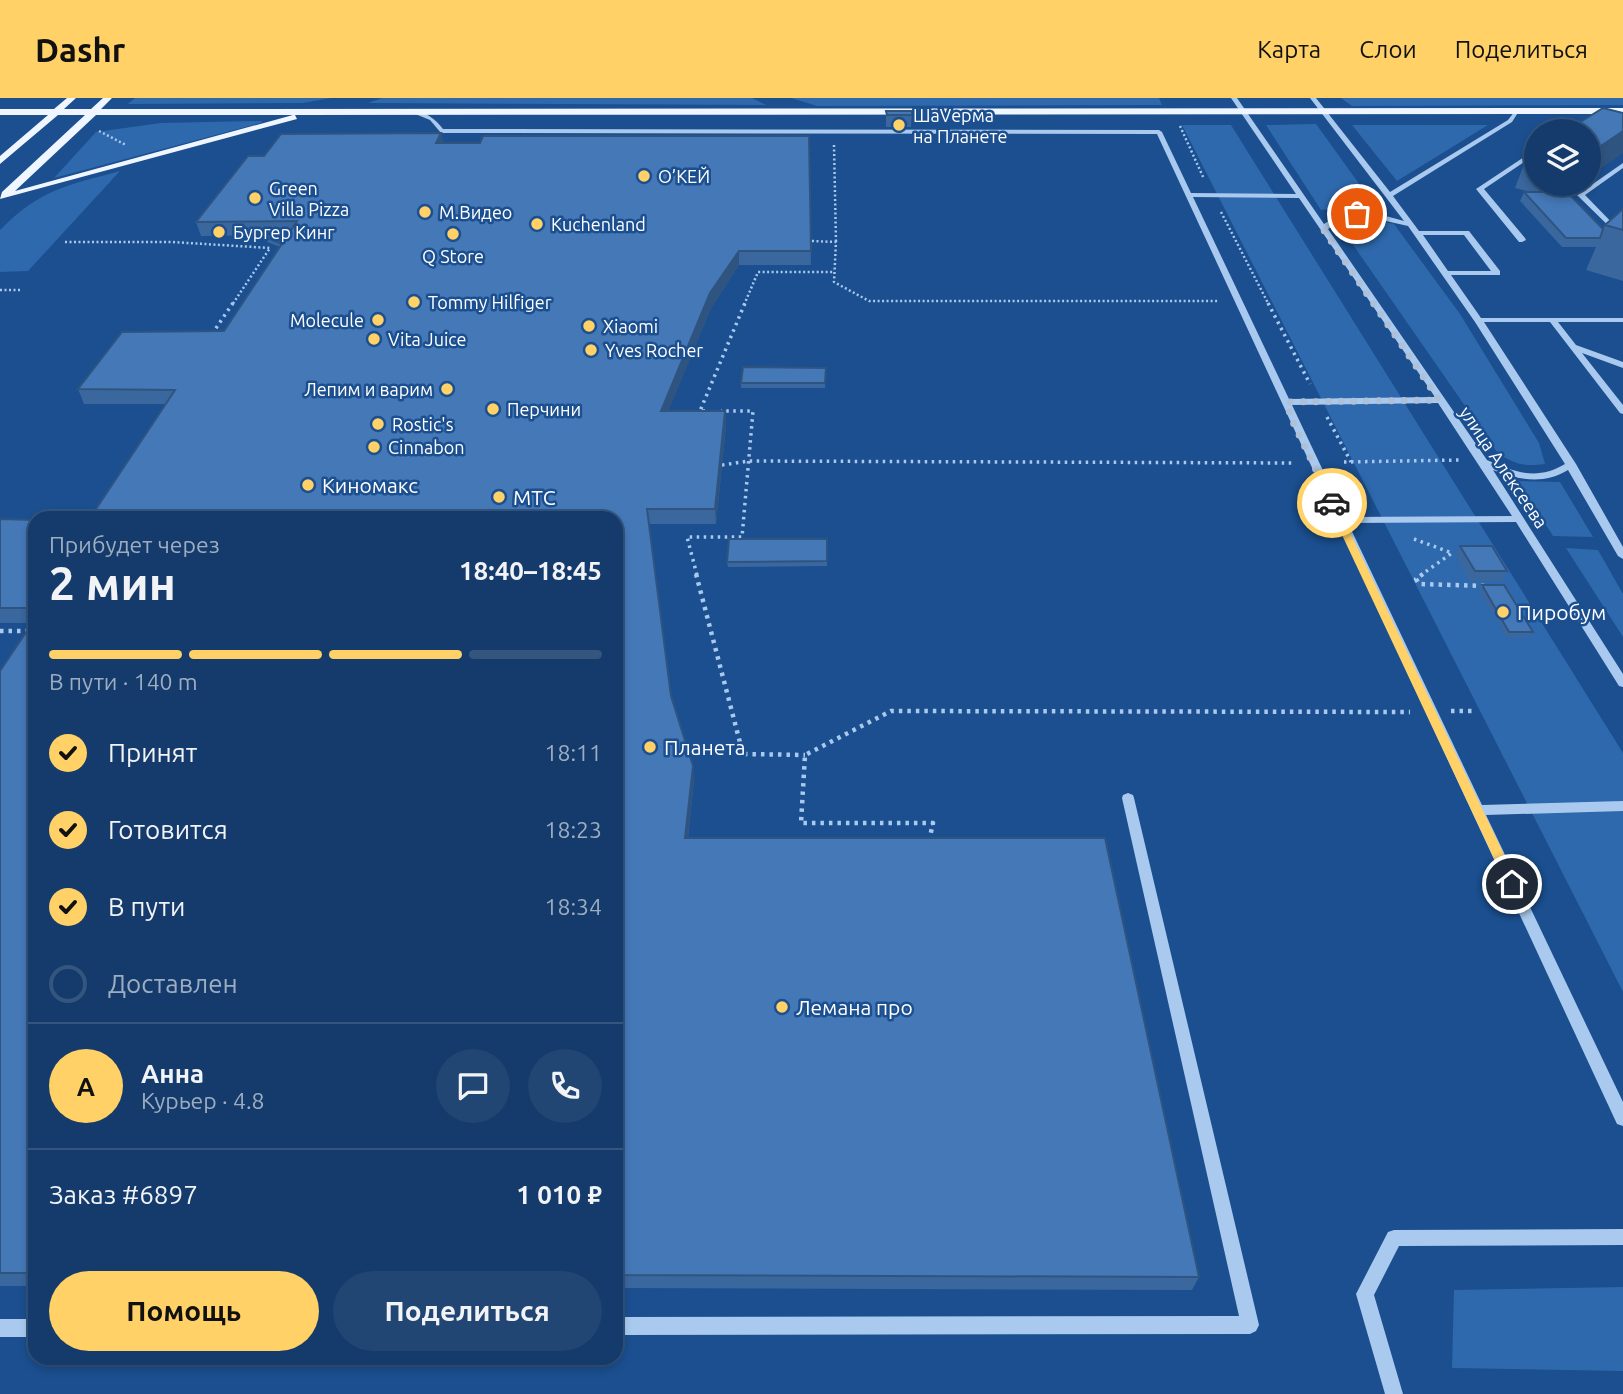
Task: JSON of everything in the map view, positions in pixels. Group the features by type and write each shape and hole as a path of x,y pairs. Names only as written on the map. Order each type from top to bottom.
{"main road":[{"path":"0,161 72,98"},
{"path":"2,198 108,98"},
{"path":"2,198 349,100"},
{"path":"783,102 817,111"},
{"path":"0,111 1623,111"}],"street":[{"name":"улица Алексеева","path":"1234,98 1483,461 1623,683"},
{"path":"1313,98 1416,233 1478,320 1571,464 1623,556"},
{"path":"411,111 432,120 441,131 1159,132 1276,385 1288,402 1290,416 1623,1119"},
{"path":"1388,197 1510,121 1517,111"},
{"path":"1521,240 1480,189 1524,159"},
{"path":"1623,166 1581,195 1623,238"},
{"path":"1187,195 1301,196"},
{"path":"1323,229 1343,215 1369,213 1408,224"},
{"path":"1416,233 1466,233 1497,273 1445,273"},
{"path":"1478,320 1623,320"},
{"path":"1552,320 1623,411"},
{"path":"1572,346 1623,365"},
{"path":"1288,402 1439,400"},
{"path":"1483,461 1503,472 1528,479 1548,478 1571,464"},
{"path":"1340,520 1520,519"},
{"path":"623,1326 1250,1325 1128,798"},
{"path":"1477,810 1623,807"},
{"path":"1394,1394 1365,1294 1394,1238 1623,1237"},
{"path":"0,1328 28,1328"}],"path":[{"path":"1182,121 1180,126 1212,195 1351,463"},
{"path":"846,130 834,139 834,282 869,301 1237,302"},
{"path":"99,131 132,149"},
{"path":"811,241 836,242"},
{"path":"65,242 180,242 276,248"},
{"path":"211,336 270,248"},
{"path":"834,272 758,272 700,411 753,411 742,537 687,537 743,754 805,755 891,711 1475,711"},
{"path":"0,290 20,290"},
{"path":"722,465 749,461 1304,463"},
{"path":"1344,463 1483,461"},
{"path":"1402,534 1452,553 1416,579 1419,584 1492,586"},
{"path":"0,631 28,630"},
{"path":"21,641 28,631"},
{"path":"805,755 800,823 933,823 928,845"}],"shaded area":[{"path":"135,98 331,98 303,103 128,104"},
{"path":"382,98 752,98 766,105 368,103"},
{"path":"791,98 1159,98 1162,105 817,106"},
{"path":"1341,98 1623,98 1623,105 1352,106"},
{"path":"262,121 54,178 96,132 161,123"},
{"path":"1316,124 1378,210 1351,207 1321,210 1266,125"},
{"path":"1182,125 1231,125 1623,753 1623,992"},
{"path":"1352,125 1488,125 1397,181"},
{"path":"120,171 28,271 0,272 0,230 15,216 41,197 55,191"},
{"path":"1358,216 1394,224 1460,314 1539,443 1545,464 1519,464 1497,452 1340,226 1345,218"},
{"path":"1518,481 1560,482 1593,537 1553,536"},
{"path":"1566,548 1598,550 1623,594 1623,637"},
{"path":"1623,1287 1623,1371 1452,1368 1454,1290"}],"building":[{"path":"1603,108 1623,113 1623,131 1601,146 1601,119 1585,119"},
{"path":"886,111 912,111 912,115 887,115"},
{"name":"Планета","path":"441,133 436,143 480,143 483,136 809,136 811,251 739,251 710,293 661,411 725,411 715,509 647,509 671,696 693,766 685,838 1105,838 1199,1277 623,1275 623,511 95,511 175,390 78,389 122,332 224,331 297,221 196,222 248,156 264,156 281,134"},
{"path":"1528,196 1571,196 1603,229 1600,238 1566,238"},
{"path":"1623,209 1623,230 1605,225"},
{"path":"271,230 291,230 282,244 266,237"},
{"path":"743,367 826,368 825,383 741,383"},
{"path":"0,519 28,520 28,608 0,608"},
{"path":"729,539 827,539 827,561 727,562"},
{"path":"1460,546 1492,546 1507,571 1475,571"},
{"name":"Пиробум","path":"1482,585 1504,585 1533,632 1509,632"},
{"path":"28,629 28,1273 0,1273 0,671"}],"way so far":[{"path":"1332,503 1290,416 1288,402 1439,400 1323,229 1343,215 1357,214"}],"place":[{"name":"ШаVерма на Планете","path":"899,125"},
{"name":"О’КЕЙ","path":"644,176"},
{"name":"Green Villa Pizza","path":"255,198"},
{"name":"М.Видео","path":"425,212"},
{"name":"Kuchenland","path":"537,224"},
{"name":"Бургер Кинг","path":"219,232"},
{"name":"Q Store","path":"453,234"},
{"name":"Tommy Hilfiger","path":"414,302"},
{"name":"Molecule","path":"378,320"},
{"name":"Xiaomi","path":"589,326"},
{"name":"Vita Juice","path":"374,339"},
{"name":"Yves Rocher","path":"591,350"},
{"name":"Лепим и варим","path":"447,389"},
{"name":"Перчини","path":"493,409"},
{"name":"Rostic's","path":"378,424"},
{"name":"Cinnabon","path":"374,447"},
{"name":"Киномакс","path":"308,485"},
{"name":"МТС","path":"499,497"},
{"name":"Пиробум","path":"1503,612"},
{"name":"Планета","path":"650,747"},
{"name":"Лемана про","path":"782,1007"}],"route":[{"path":"1332,503 1512,884"}]}
